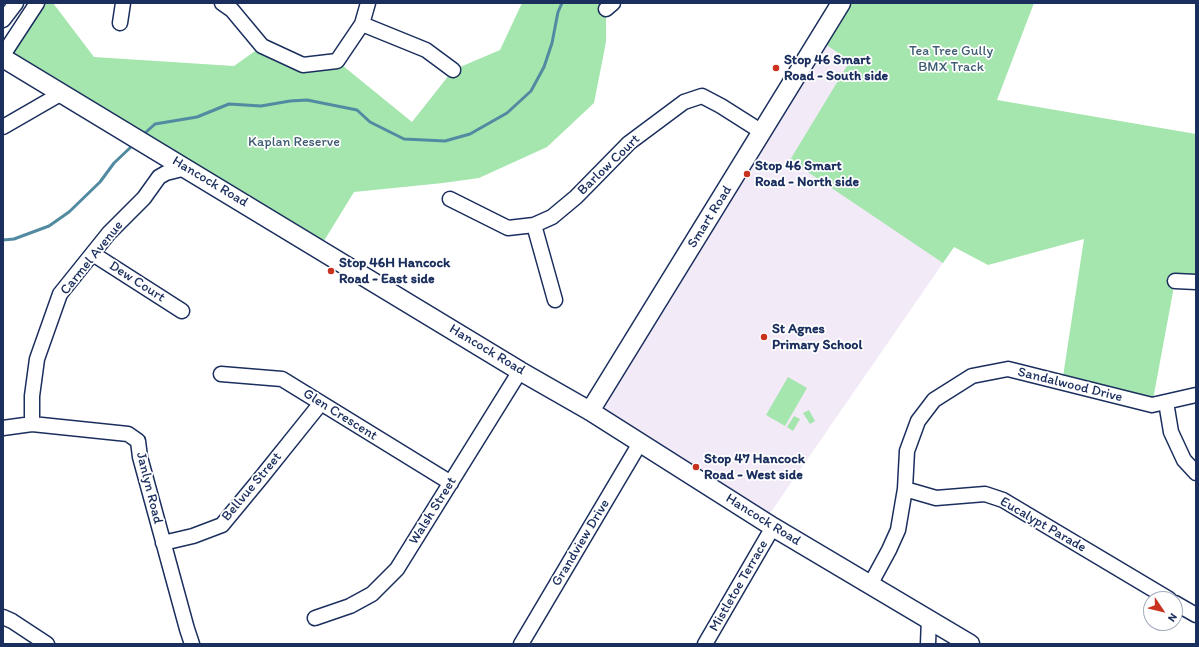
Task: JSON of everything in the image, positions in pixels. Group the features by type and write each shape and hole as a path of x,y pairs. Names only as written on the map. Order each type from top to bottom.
{"main road":[{"name":"Smart Road","path":"590,411 841,3"},
{"name":"Hancock Road","path":"3,58 520,371 590,411 773,527 970,644"}],"street":[{"path":"3,20 16,3"},
{"path":"3,55 37,3"},
{"path":"120,23 123,3"},
{"path":"222,3 232,10 262,46 303,65 337,61 362,24 368,3"},
{"path":"362,24 426,50 453,70"},
{"path":"3,127 62,94"},
{"name":"Barlow Court","path":"450,200 508,228 534,225 552,217 576,197 630,143 684,102 702,96 721,106 762,132"},
{"name":"Carmel Avenue","path":"32,424 32,396 37,359 60,294 110,233 144,198 159,177 166,173 186,168"},
{"path":"534,225 555,300"},
{"name":"Dew Court","path":"93,254 182,311"},
{"path":"1175,281 1196,282"},
{"name":"Sandalwood Drive","path":"870,585 898,530 905,489 907,451 918,421 934,400 972,376 1008,370 1152,405 1196,395"},
{"name":"Walsh Street","path":"315,618 350,606 372,594 397,569 520,371"},
{"name":"Glen Crescent","path":"221,374 282,379 450,483"},
{"path":"1166,402 1171,432 1184,460 1196,473"},
{"name":"Bellvue Street","path":"164,543 193,536 222,524 321,403"},
{"name":"Janlyn Road","path":"3,428 32,424 128,434 138,441 140,457 192,644"},
{"name":"Grandview Drive","path":"521,644 640,443"},
{"name":"Eucalypt Parade","path":"905,489 936,498 984,494 1003,500 1156,591"},
{"name":"Mistletoe Terrace","path":"705,644 773,527"},
{"path":"1183,608 1196,615"},
{"path":"3,617 12,621 47,644"},
{"path":"928,644 929,619"}],"shaded area":[{"name":"St Agnes Primary School","path":"819,40 1010,166 764,522 590,411"}],"green space":[{"name":"Kaplan Reserve","path":"38,3 53,3 94,57 234,66 262,46 303,65 337,61 412,122 453,70 500,50 522,3 608,3 606,9 606,42 594,103 547,147 479,178 354,192 319,249 3,58"},
{"name":"Tea Tree Gully BMX Track","path":"841,3 1034,3 997,100 1196,134 1196,287 1175,281 1152,405 1062,383 1084,239 988,265 954,247 943,263 790,160 850,61 819,40"},
{"path":"788,377 807,388 785,426 766,415"},
{"path":"809,410 815,421 810,424 803,413"},
{"path":"794,416 800,419 793,431 787,427"}],"waterway":[{"path":"145,133 155,124 197,117 229,104 261,106 290,101 307,100 357,110 370,122 404,139 445,141 470,134 507,113 531,91 544,67 552,43 558,12 562,3"},
{"path":"3,240 14,239 49,226 69,212 100,182 114,163 132,146"}],"place":[{"name":"Stop 46 Smart Road - South side","path":"776,68"},
{"name":"Stop 46 Smart Road - North side","path":"747,174"},
{"name":"Stop 46H Hancock Road - East side","path":"331,271"},
{"name":"St Agnes Primary School","path":"764,337"},
{"name":"Stop 47 Hancock Road - West side","path":"696,467"}]}
